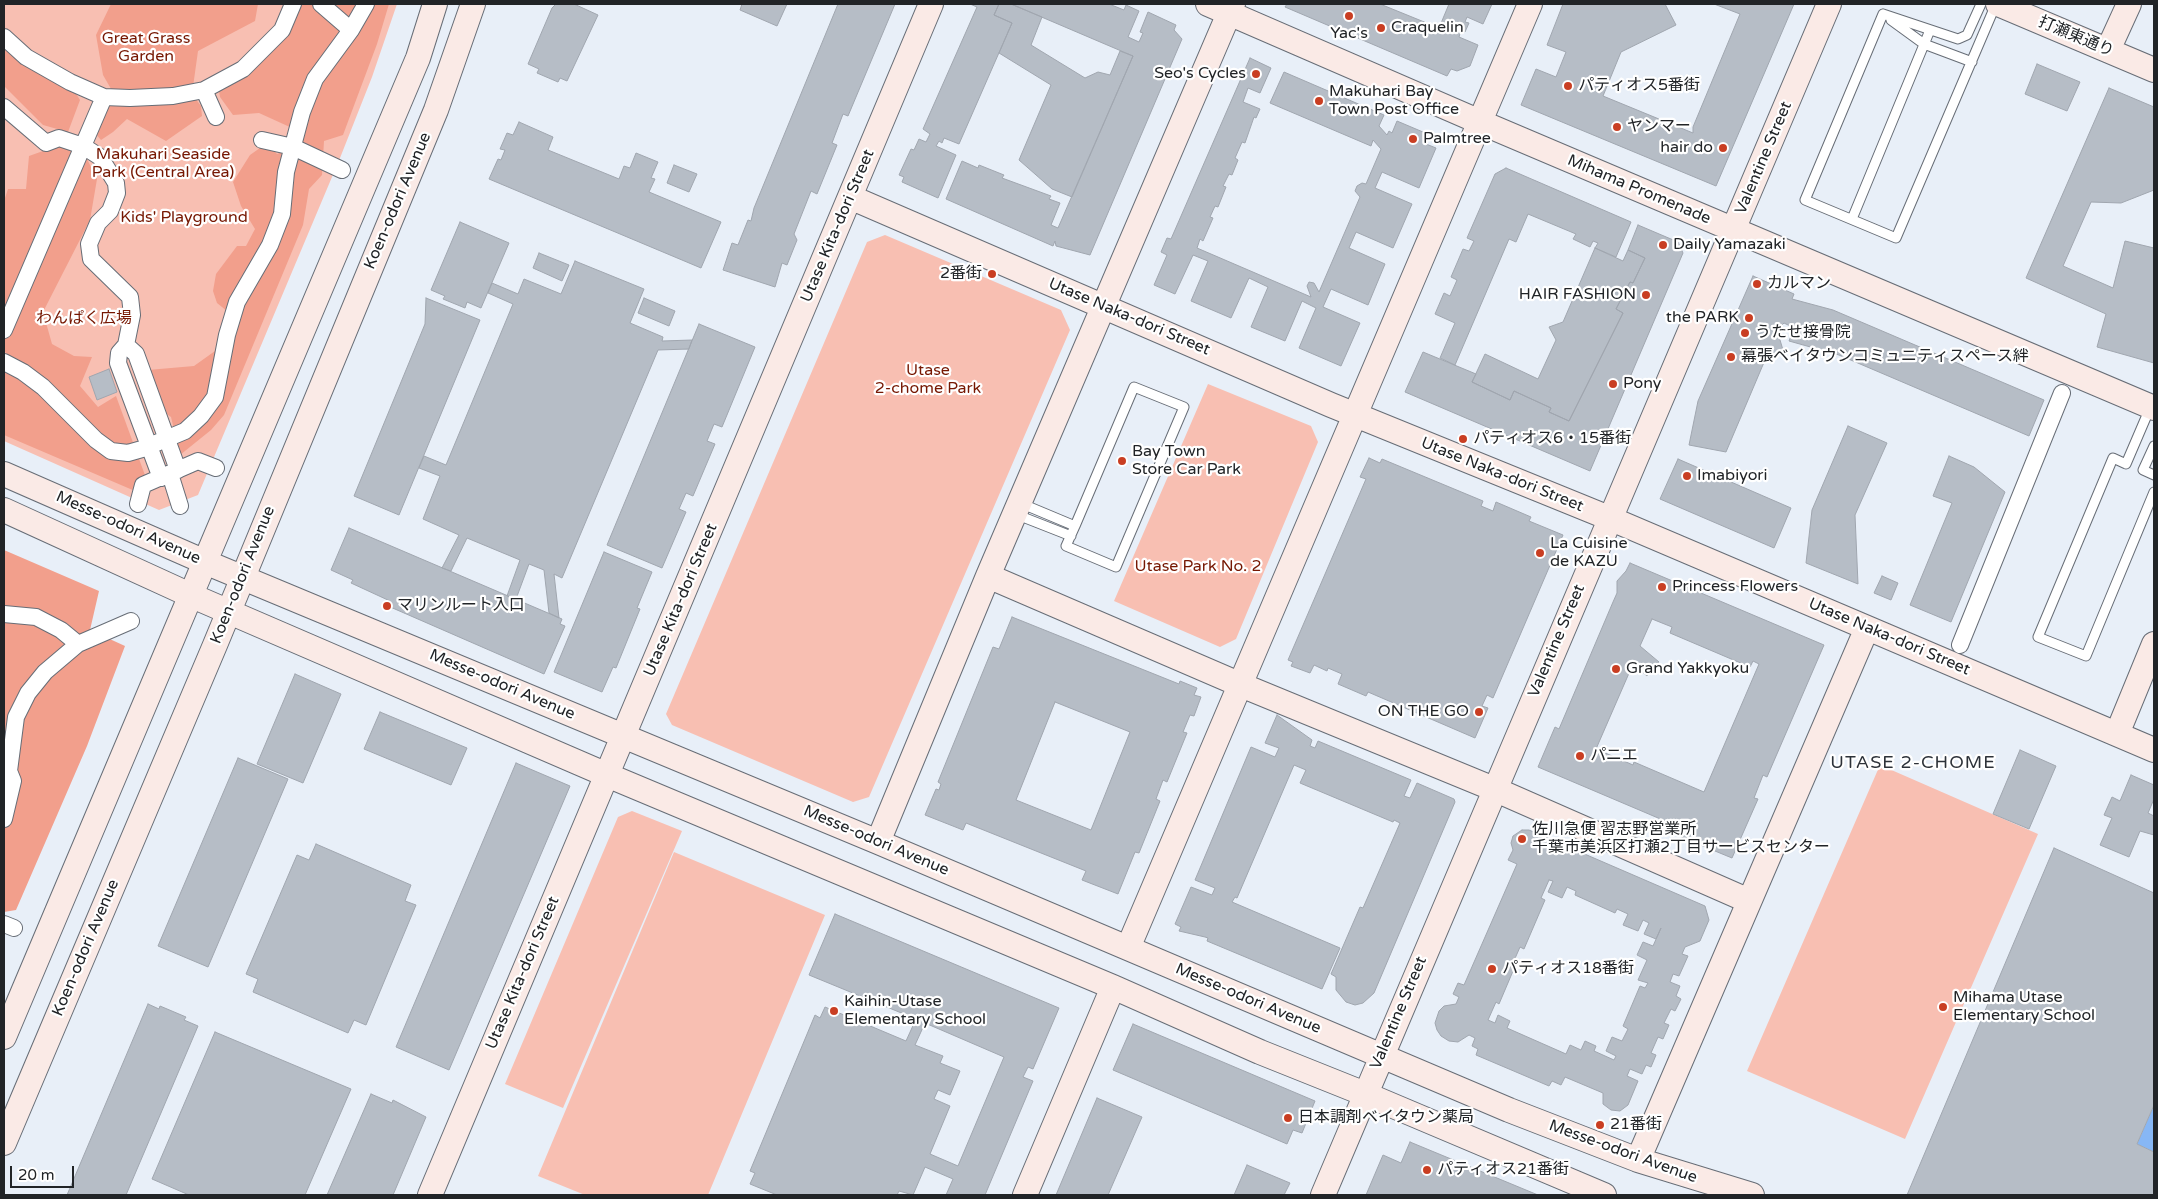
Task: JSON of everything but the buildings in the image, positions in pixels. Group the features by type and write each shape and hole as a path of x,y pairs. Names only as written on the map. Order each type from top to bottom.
{"street":[{"path":"282,30 293,4"},
{"path":"4,37 26,57 46,69 104,97 150,98 189,94 204,90 243,69 282,30 304,4"},
{"path":"321,4 351,30"},
{"path":"4,362 23,372 43,387 96,440 111,451 128,453 149,446 185,431 201,416 216,397 227,335 237,302 270,245 282,214 286,172 302,112 315,79 351,30 366,4"},
{"path":"4,1037 418,58 435,4"},
{"name":"Koen-odori Avenue","path":"4,1143 228,612 436,110 473,4"},
{"name":"Utase Kita-dori Street","path":"432,1195 931,4"},
{"name":"Mihama Promenade","path":"1208,4 1231,8 1480,122 2153,407"},
{"path":"1128,948 1530,4"},
{"name":"Valentine Street","path":"1322,1195 1829,4"},
{"name":"打瀬東通り","path":"1997,4 2154,70"},
{"path":"2108,50 2129,4"},
{"path":"878,842 988,576 1231,8"},
{"path":"204,90 216,117"},
{"path":"4,330 104,97"},
{"path":"4,107 46,143 59,138 83,146 100,157 116,183 117,193 110,211 98,223 89,244 91,259 130,297 132,315 126,345 120,353 118,363 149,446 170,474"},
{"path":"262,140 293,146 342,170"},
{"name":"Utase Naka-dori Street","path":"850,197 1356,415 1609,518 2154,750"},
{"path":"126,345 136,354 165,439 170,474 180,506"},
{"path":"1960,645 2062,393"},
{"path":"138,504 143,486 198,462 216,468"},
{"name":"Messe-odori Avenue","path":"4,474 204,562 878,842 1509,1110 1638,1160 1752,1195"},
{"path":"4,510 228,612 607,775 1113,988 1260,1052 1366,1094 1604,1195"},
{"path":"988,576 1241,685 1494,789 1750,901"},
{"path":"4,614 36,617 61,630 78,644"},
{"path":"4,819 13,781 6,771 16,717 28,693 45,672 78,644 131,621"},
{"path":"1638,1160 1867,628"},
{"path":"2117,734 2154,644"},
{"path":"1025,1195 1113,988"}],"lane":[{"path":"1883,14 1954,39 1962,39 1970,30 1981,4"},
{"path":"1883,14 1805,200 1896,238 1997,4"},
{"path":"1883,14 1924,44 1972,62"},
{"path":"1852,219 1930,30"},
{"path":"1134,387 1184,407 1116,567 1066,546 1075,526 1134,387"},
{"path":"2126,464 2153,407"},
{"path":"2143,470 2154,446"},
{"path":"2154,475 2112,458 2038,637 2086,656 2154,492"},
{"path":"1017,509 1075,526"},
{"path":"1017,509 1071,536"}],"green space":[{"name":"Makuhari Seaside Park (Central Area)","path":"4,4 397,4 372,77 340,158 198,495 159,510 4,441"},
{"name":"Great Grass Garden","path":"111,4 258,4 255,21 198,51 192,94 201,106 202,116 166,141 127,119 101,140 94,132 114,94 103,75 96,35"},
{"path":"389,4 377,44 343,135 324,141 322,175 309,189 303,225 224,415 211,430 180,455 171,417 157,407 148,370 194,366 215,351 227,311 217,303 213,291 216,274 237,246 246,246 255,229 241,206 233,182 250,155 267,143 277,154 301,144 292,128 259,113 233,115 220,97 218,86 259,60 302,5"},
{"path":"4,38 67,79 80,100 68,132 43,125 4,86"},
{"path":"60,145 85,155 97,179 90,220 43,312 52,344 74,356 92,357 80,386 98,407 116,396 146,478 135,491 4,435 4,366 20,367 4,351 4,201 8,189 26,189 29,156"},
{"name":"Utase 2-chome Park","path":"885,235 1061,310 1070,330 869,797 853,802 672,725 666,714 867,242"},
{"name":"Utase Park No. 2","path":"1208,384 1311,426 1318,442 1236,639 1220,647 1114,601"},
{"path":"4,550 99,591 90,630 125,646 87,746 16,910 4,912"},
{"path":"1880,765 2038,834 1905,1139 1747,1071"},
{"path":"632,811 682,831 563,1108 505,1084 618,817"},
{"path":"674,852 825,915 708,1195 585,1195 538,1176"}],"water":[{"path":"2154,1105 2154,1152 2137,1144"}],"place":[{"name":"Yac's","path":"1349,16"},
{"name":"Craquelin","path":"1381,28"},
{"name":"Seo's Cycles","path":"1256,74"},
{"name":"パティオス5番街","path":"1568,86"},
{"name":"Makuhari Bay Town Post Office","path":"1319,101"},
{"name":"ヤンマー","path":"1617,127"},
{"name":"Palmtree","path":"1413,139"},
{"name":"hair do","path":"1723,148"},
{"name":"Daily Yamazaki","path":"1663,245"},
{"name":"2番街","path":"992,274"},
{"name":"カルマン","path":"1757,284"},
{"name":"HAIR FASHION","path":"1646,295"},
{"name":"the PARK","path":"1749,318"},
{"name":"うたせ接骨院","path":"1745,333"},
{"name":"幕張ベイタウンコミュニティスペース絆","path":"1731,357"},
{"name":"Pony","path":"1613,384"},
{"name":"パティオス6・15番街","path":"1463,439"},
{"name":"Bay Town Store Car Park","path":"1122,461"},
{"name":"Imabiyori","path":"1687,476"},
{"name":"La Cuisine de KAZU","path":"1540,553"},
{"name":"Princess Flowers","path":"1662,587"},
{"name":"マリンルート入口","path":"387,606"},
{"name":"Grand Yakkyoku","path":"1616,669"},
{"name":"ON THE GO","path":"1479,712"},
{"name":"パニエ","path":"1580,756"},
{"name":"佐川急便 習志野営業所 千葉市美浜区打瀬2丁目サービスセンター","path":"1522,839"},
{"name":"パティオス18番街","path":"1492,969"},
{"name":"Mihama Utase Elementary School","path":"1943,1007"},
{"name":"Kaihin-Utase Elementary School","path":"834,1011"},
{"name":"日本調剤ベイタウン薬局","path":"1288,1118"},
{"name":"21番街","path":"1600,1125"},
{"name":"パティオス21番街","path":"1427,1170"}],"district":[{"name":"UTASE 2-CHOME","path":"1913,763"}],"park label":[{"name":"Kids' Playground","path":"184,218"},
{"name":"わんぱく広場","path":"84,319"}]}
